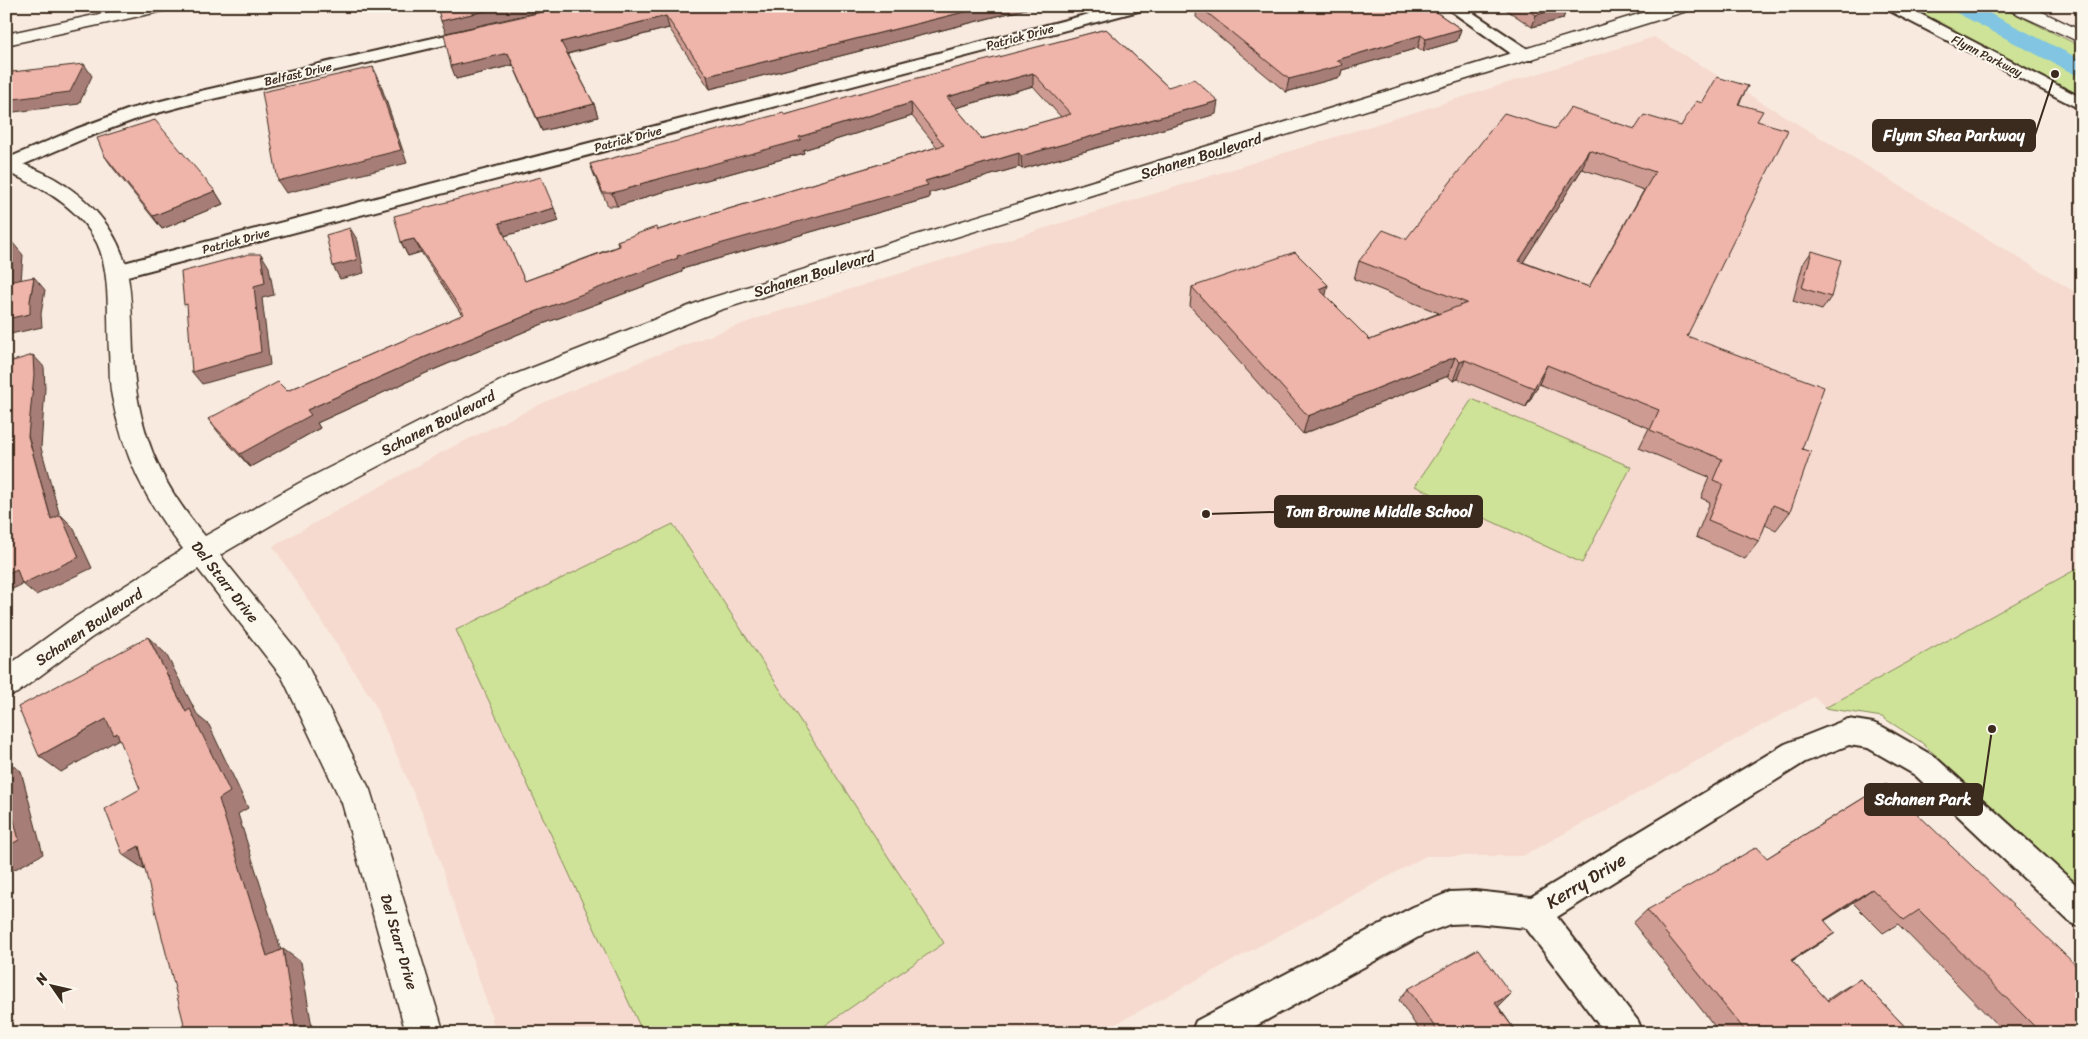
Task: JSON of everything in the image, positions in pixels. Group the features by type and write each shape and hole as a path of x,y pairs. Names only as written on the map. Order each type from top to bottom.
{"street":[{"path":"6,40 163,6"},
{"name":"Patrick Drive","path":"116,272 1140,6"},
{"path":"1452,6 1526,56"},
{"name":"Schanen Boulevard","path":"6,684 81,629 201,552 312,489 515,384 712,305 1684,6"},
{"name":"Flynn Parkway","path":"1892,6 2082,105"},
{"path":"2015,6 2082,38"},
{"name":"Belfast Drive","path":"6,165 82,133 145,111 192,98 491,30"},
{"name":"Del Starr Drive","path":"6,165 44,180 70,198 92,220 108,243 116,272 124,394 133,434 148,474 170,513 293,668 358,801 425,1033"},
{"name":"Kerry Drive","path":"1208,1033 1413,923 1450,908 1475,907 1534,913 1795,753 1848,732 1873,736 1925,766 2082,912"},
{"path":"1534,913 1626,1033"}],"shaded area":[{"path":"1654,37 2082,296 2082,566 1825,708 1814,697 1523,856 1426,856 1099,1033 494,1033 492,1018 429,829 373,701 273,546 446,450 549,400 651,357 764,316"}],"green space":[{"path":"1895,6 1999,6 2082,47 2082,102"},
{"path":"1472,399 1631,467 1582,563 1415,486"},
{"path":"673,524 944,943 814,1033 643,1033 456,630"},
{"path":"2082,566 2082,888 1921,742 1882,717 1825,708"}],"building":[{"path":"437,6 507,6 441,21"},
{"path":"569,6 988,6 707,76 666,16 561,42 594,104 537,118 508,53 451,66 444,34"},
{"path":"1199,6 1427,6 1461,29 1426,39 1421,35 1337,60 1343,65 1289,79"},
{"path":"1523,6 1567,6 1536,15"},
{"path":"1106,29 1168,87 1194,79 1218,101 1021,156 1019,153 925,181 928,185 677,256 678,258 535,312 418,360 307,410 311,415 240,454 208,419 278,382 287,391 464,314 414,239 401,242 394,216 541,177 554,208 499,223 525,281 620,246 617,241 656,227 658,230 944,145 911,103 799,137 801,140 612,193 603,193 590,164 783,113 785,115 856,94","holes":["1033,73 1071,114 982,139 947,97"]},
{"path":"84,64 70,92 6,100 6,84 12,72"},
{"path":"373,67 401,150 278,181 262,92"},
{"path":"1717,77 1748,86 1738,104 1763,111 1757,121 1788,130 1687,336 1824,387 1802,449 1811,452 1790,512 1773,505 1759,541 1708,520 1723,484 1713,480 1722,459 1650,430 1659,410 1547,365 1534,388 1465,360 1460,362 1455,357 1308,416 1192,287 1295,252 1328,285 1319,289 1370,340 1467,303 1359,261 1383,230 1406,239 1504,113 1555,129 1570,108 1635,129 1644,115 1681,126 1696,101 1702,103","holes":["1589,150 1655,172 1589,287 1519,261"]},
{"path":"155,120 215,191 153,216 104,155 97,138"},
{"path":"350,228 357,260 333,266 326,235"},
{"path":"6,236 12,242 8,282 34,277 30,314 6,319"},
{"path":"1812,251 1841,260 1831,297 1802,288"},
{"path":"249,254 261,254 265,283 254,286 261,352 192,372 187,304 184,305 181,272"},
{"path":"33,355 34,375 28,436 51,519 61,515 79,557 22,584 17,569 6,574 6,363"},
{"path":"148,637 186,712 190,709 230,792 219,799 267,956 283,949 296,1033 165,1033 184,1024 139,846 123,855 105,809 140,789 117,733 114,735 106,719 39,756 18,707"},
{"path":"1886,784 2082,971 2082,1033 2041,1033 1919,910 1904,920 1872,889 1824,920 1835,933 1791,960 1828,1001 1860,979 1911,1033 1747,1033 1647,910 1757,847 1767,858"},
{"path":"6,789 19,840 6,847"},
{"path":"1478,949 1511,994 1495,1003 1517,1033 1439,1033 1408,989"}],"waterway":[{"path":"1958,6 2082,69"}],"place":[{"name":"Flynn Shea Parkway","path":"2055,74"},
{"name":"Tom Browne Middle School","path":"1206,514"},
{"name":"Schanen Park","path":"1992,729"}]}
